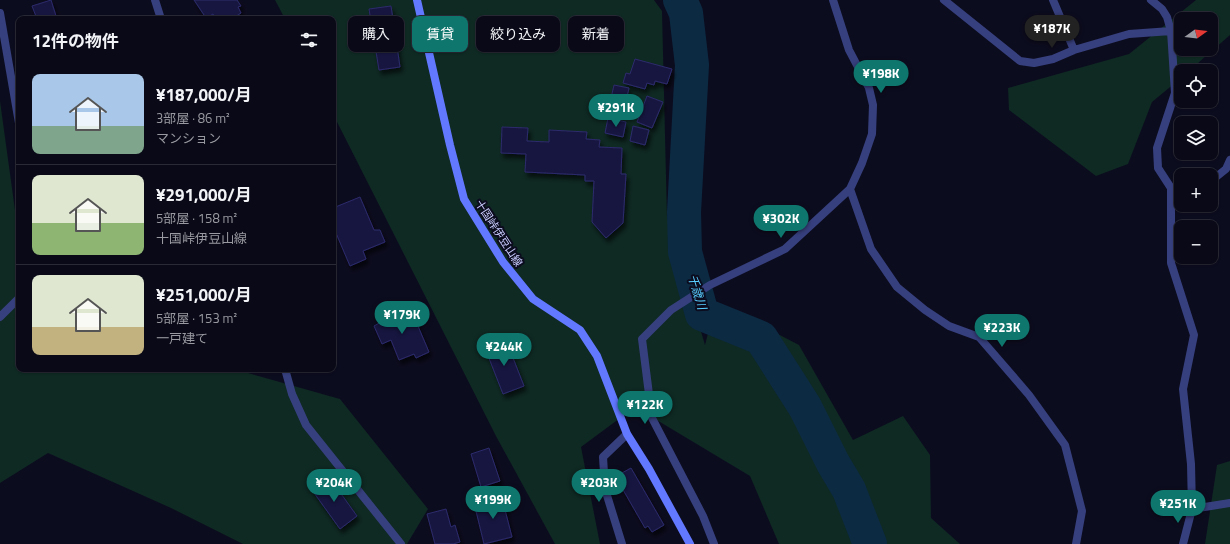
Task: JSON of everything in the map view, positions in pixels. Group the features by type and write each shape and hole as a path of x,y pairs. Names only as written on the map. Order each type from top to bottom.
{"main road":[{"name":"十国峠伊豆山線","path":"417,0 450,145 464,199 503,262 533,299 580,330 597,356 627,434 649,469 690,544"}],"street":[{"path":"155,0 160,16"},
{"path":"714,544 703,516 652,418 642,339 671,310 710,285 785,249 850,189 862,163 872,134 873,105 869,88 849,50 832,0"},
{"path":"944,0 1020,61 1034,63 1054,59 1074,50 1129,34 1171,31"},
{"path":"1053,0 1074,50"},
{"path":"1151,0 1162,9 1168,17 1171,31 1175,93 1157,148 1158,168 1171,188 1171,263 1194,336 1183,389 1190,464 1192,509 1183,544"},
{"path":"0,13 16,106"},
{"path":"1218,175 1226,169 1230,160"},
{"path":"850,189 871,248 896,287 925,310 949,326 979,337 1029,395 1065,445 1082,511 1076,544"},
{"path":"0,317 16,301"},
{"path":"286,372 292,394 306,425 402,544"},
{"path":"622,544 605,489 603,457 627,434"},
{"path":"1192,509 1230,503"}],"green space":[{"path":"275,0 654,0 662,11 667,217 705,345 716,302 799,345 853,440 903,416 930,455 931,518 960,544 779,544 750,476 635,407 581,447 600,544 555,544 497,438 336,120 336,16 283,16"},
{"path":"1196,0 1230,0 1230,35 1218,46 1218,12 1181,12"},
{"path":"1174,18 1174,56 1206,56 1197,64 1174,64 1174,84 1152,102 1128,164 1096,176 1009,110 1008,88 1129,54"},
{"path":"0,101 16,217 16,372 245,372 340,399 428,509 407,544 243,544 171,508 48,453 0,483"},
{"path":"1230,461 1230,544 1205,544 1217,465"}],"building":[{"path":"51,0 56,16 36,16 32,6"},
{"path":"194,0 237,0 241,6 238,7 241,13 236,16 214,16 213,14 205,16"},
{"path":"391,6 392,16 370,16 369,9"},
{"path":"376,52 398,52 400,67 379,70"},
{"path":"635,59 672,69 667,84 655,81 654,85 647,83 645,89 623,83 626,73 630,74"},
{"path":"614,85 629,88 626,101 611,98"},
{"path":"647,96 663,102 652,128 637,122"},
{"path":"608,118 626,122 623,137 605,133"},
{"path":"633,126 649,130 645,145 630,141"},
{"path":"502,127 528,128 527,141 549,142 549,130 587,132 586,139 600,140 599,147 622,148 621,174 626,174 623,223 606,238 592,222 594,181 585,181 585,175 525,172 526,154 501,153"},
{"path":"360,197 374,230 380,230 385,242 363,251 366,259 350,266 336,233 336,207"},
{"path":"403,309 408,322 415,319 429,352 416,358 414,354 399,360 391,340 382,344 374,326 381,322 380,319"},
{"path":"506,340 524,386 503,394 485,348"},
{"path":"489,448 500,481 481,487 471,454"},
{"path":"631,468 664,525 652,532 648,526 645,528 622,488 626,485 620,474"},
{"path":"329,477 357,516 340,529 312,490"},
{"path":"492,494 494,504 503,502 512,537 484,544 475,507 482,505 480,497"},
{"path":"446,509 451,527 455,525 460,542 453,544 435,544 427,514"}],"waterway":[{"name":"千歳川","path":"680,0 686,13 692,65 684,212 685,252 702,314 761,338 805,407 833,463 849,490 870,544"}]}
